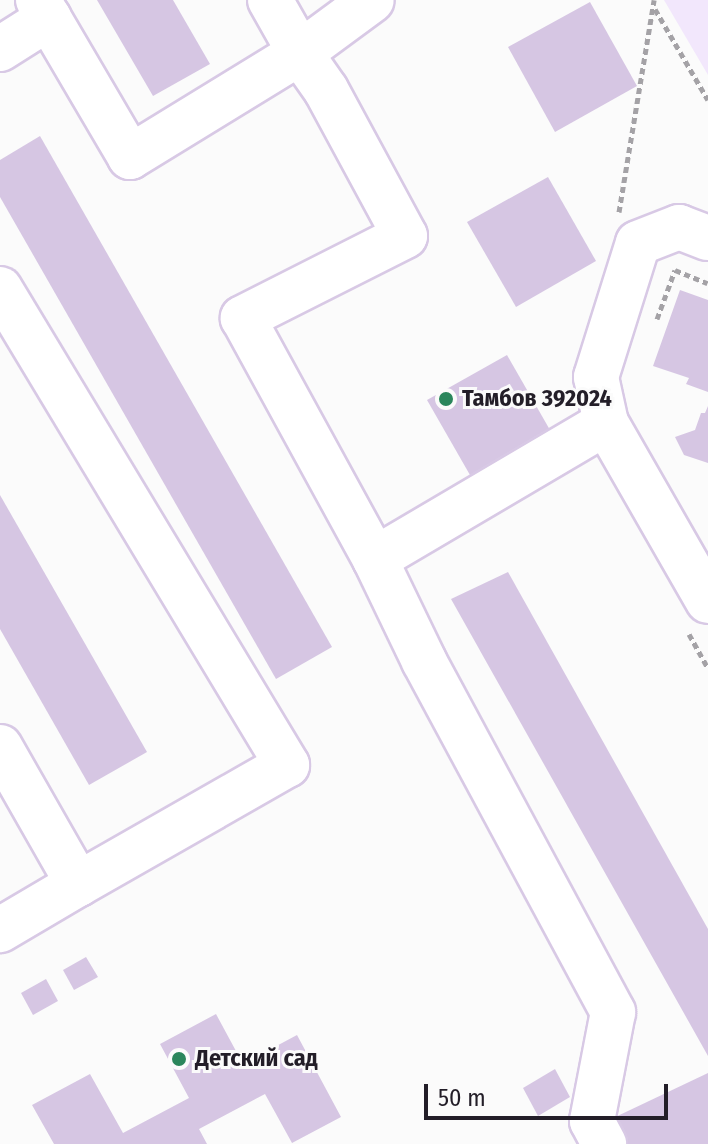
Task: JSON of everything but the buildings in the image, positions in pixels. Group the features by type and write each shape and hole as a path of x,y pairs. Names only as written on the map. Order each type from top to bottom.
{"lane":[{"path":"270,0 300,53 326,90 405,236 243,318 375,559 424,661 613,1012 592,1121 604,1144"},
{"path":"0,49 44,9 130,157 300,53 372,0"},
{"path":"708,238 679,227 638,243 596,377 606,423 708,601"},
{"path":"0,289 287,765 0,930"},
{"path":"375,559 606,423"},
{"path":"0,747 78,884"}],"path":[{"path":"655,9 708,100"},
{"path":"655,325 675,270 708,283"}],"shaded area":[{"path":"664,0 708,0 708,75"}],"place":[{"name":"Тамбов 392024","path":"446,399"},
{"name":"Детский сад","path":"179,1059"}]}
